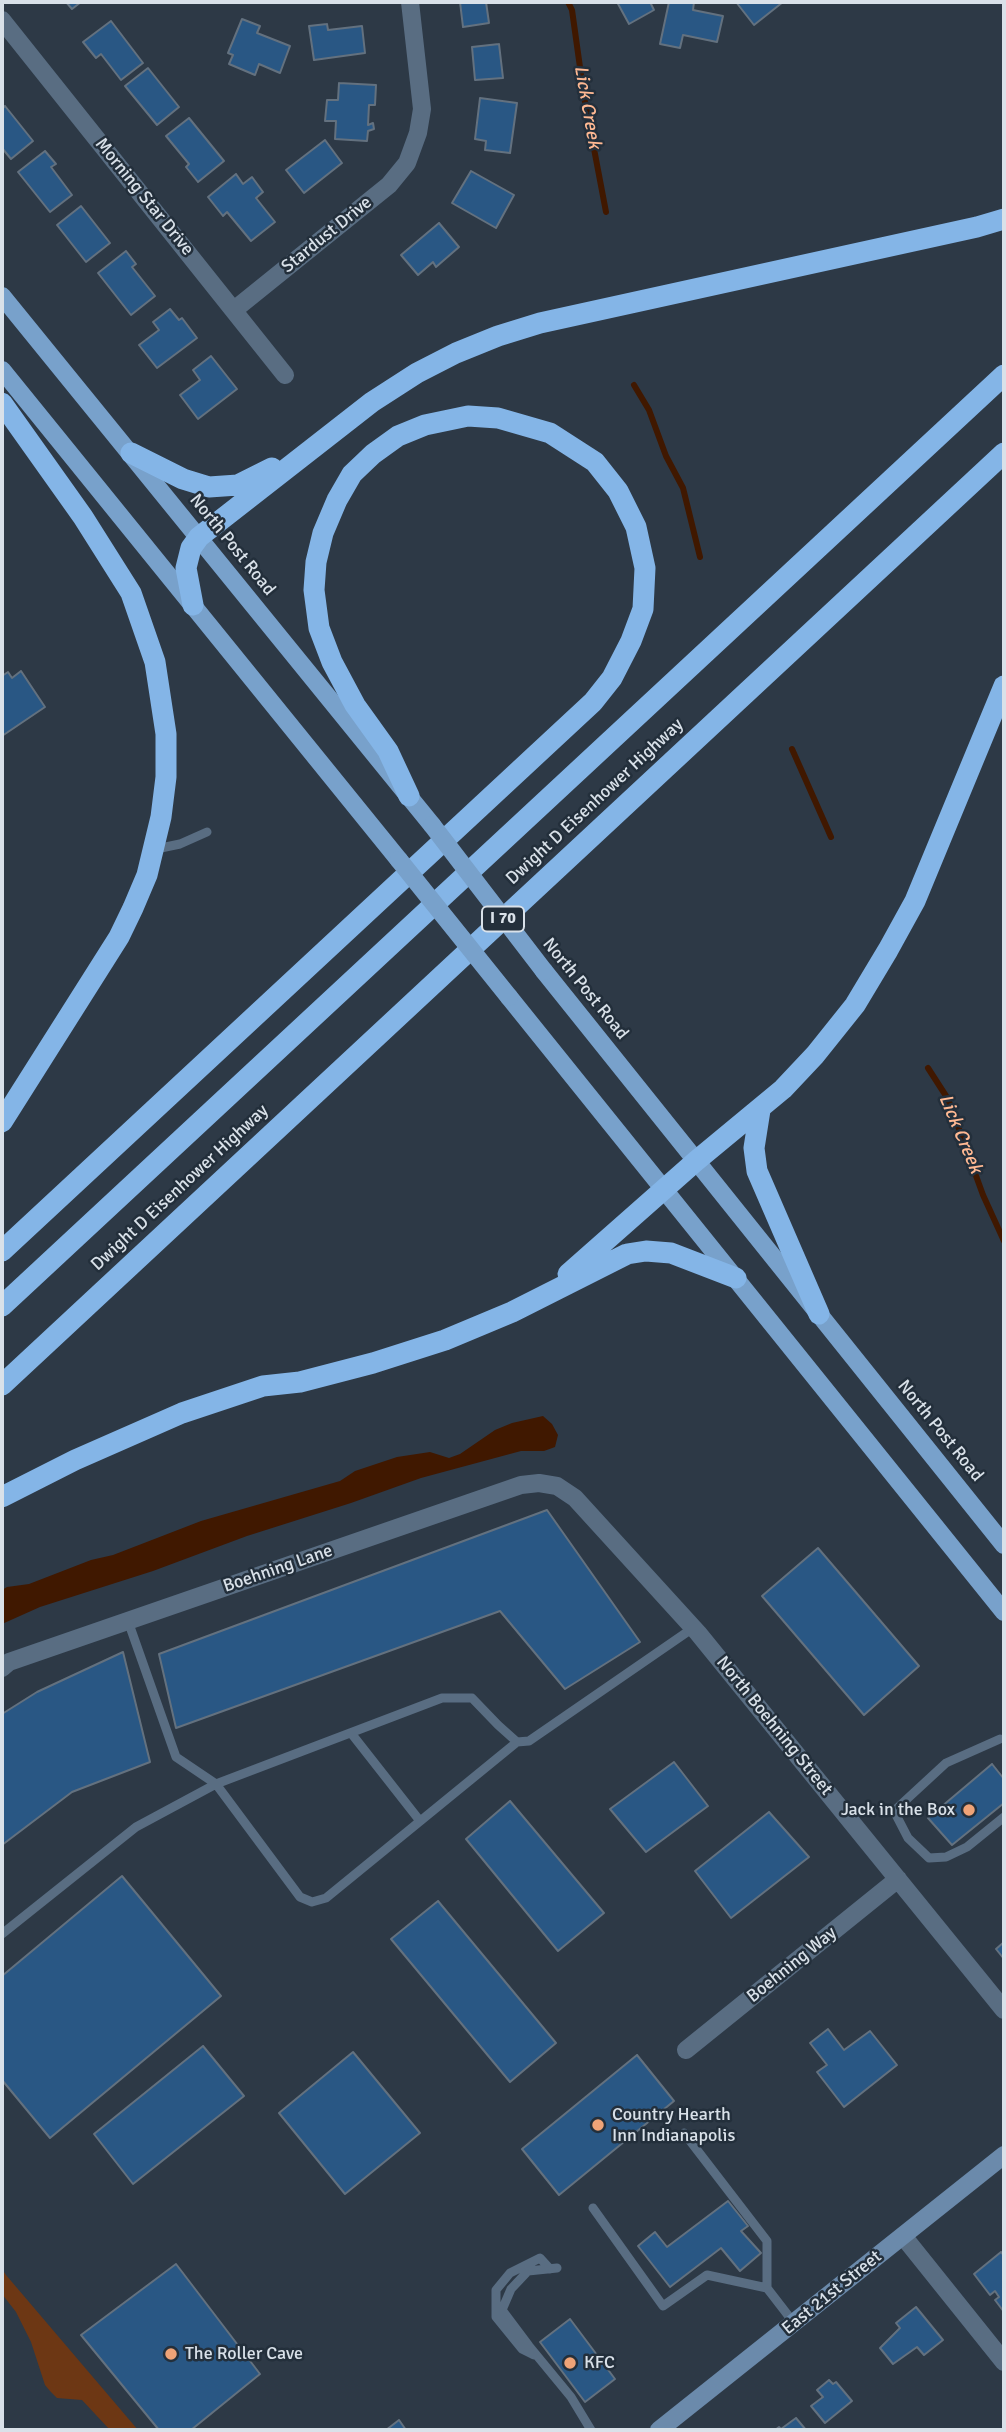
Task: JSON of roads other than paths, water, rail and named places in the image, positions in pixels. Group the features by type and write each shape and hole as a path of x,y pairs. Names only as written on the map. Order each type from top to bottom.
{"highway":[{"path":"193,605 186,568 191,548 199,537 372,402 417,373 456,353 511,331 563,317 1004,219"},
{"name":"Dwight D Eisenhower Highway","path":"2,1306 1004,374"},
{"path":"2,403 131,593 156,662 166,734 165,790 147,875 120,937 2,1122"},
{"path":"2,1251 593,702 612,678 631,641 643,609 645,568 636,527 618,491 595,462 550,433 498,418 468,416 425,425 398,436 352,474 323,533 316,562 314,590 320,628 332,662 355,705 388,751 409,796"},
{"path":"131,453 183,479 209,487 238,485 309,450"},
{"name":"Dwight D Eisenhower Highway","path":"2,1385 1004,453"},
{"path":"542,1295 696,1161 760,1110 807,1064 837,1029 855,1005 915,901 1004,686"},
{"path":"760,1110 754,1147 757,1171 819,1314"},
{"path":"2,1497 86,1454 183,1413 263,1386 300,1382 411,1352 512,1312 628,1254 646,1251 689,1258 736,1278"}],"main road":[{"name":"North Post Road","path":"2,296 409,796 544,971 1004,1545"},
{"path":"2,370 1004,1612"},
{"name":"East 21st Street","path":"659,2430 1004,2155"}],"street":[{"name":"Stardust Drive","path":"234,310 389,185 405,167 418,133 422,109 410,2"},
{"name":"Morning Star Drive","path":"2,20 285,376"},
{"name":"Boehning Lane","path":"2,1668 9,1662 521,1485 539,1483 557,1486"},
{"name":"North Boehning Street","path":"557,1486 575,1498 693,1628 1004,2010"},
{"name":"Boehning Way","path":"686,2050 898,1879"},
{"path":"903,2236 1004,2362"}],"lane":[{"path":"154,849 180,844 207,832"},
{"path":"128,1621 176,1758 216,1784 300,1897 312,1902 326,1898 517,1742 529,1741 693,1628"},
{"path":"2,1934 136,1828 216,1784 442,1698 472,1698 517,1742"},
{"path":"351,1733 420,1821"},
{"path":"1000,1739 946,1763 894,1811 908,1838 929,1858 946,1857 967,1847 1004,1817"},
{"path":"684,2133 767,2241 767,2288 794,2323"},
{"path":"593,2208 663,2306 707,2275 767,2288"},
{"path":"554,2269 528,2272 511,2289 502,2310 571,2397 591,2430"}],"waterway":[{"name":"Lick Creek","path":"568,2 572,10 584,96 606,212"},
{"name":"Lick Creek","path":"634,385 649,410 666,456 683,488 700,557"},
{"name":"Lick Creek","path":"792,749 831,837"},
{"name":"Lick Creek","path":"928,1068 948,1099 983,1195 1004,1241"}],"place":[{"name":"Jack in the Box","path":"969,1810"},
{"name":"Country Hearth Inn Indianapolis","path":"598,2125"},
{"name":"The Roller Cave","path":"171,2354"},
{"name":"KFC","path":"570,2363"}]}
